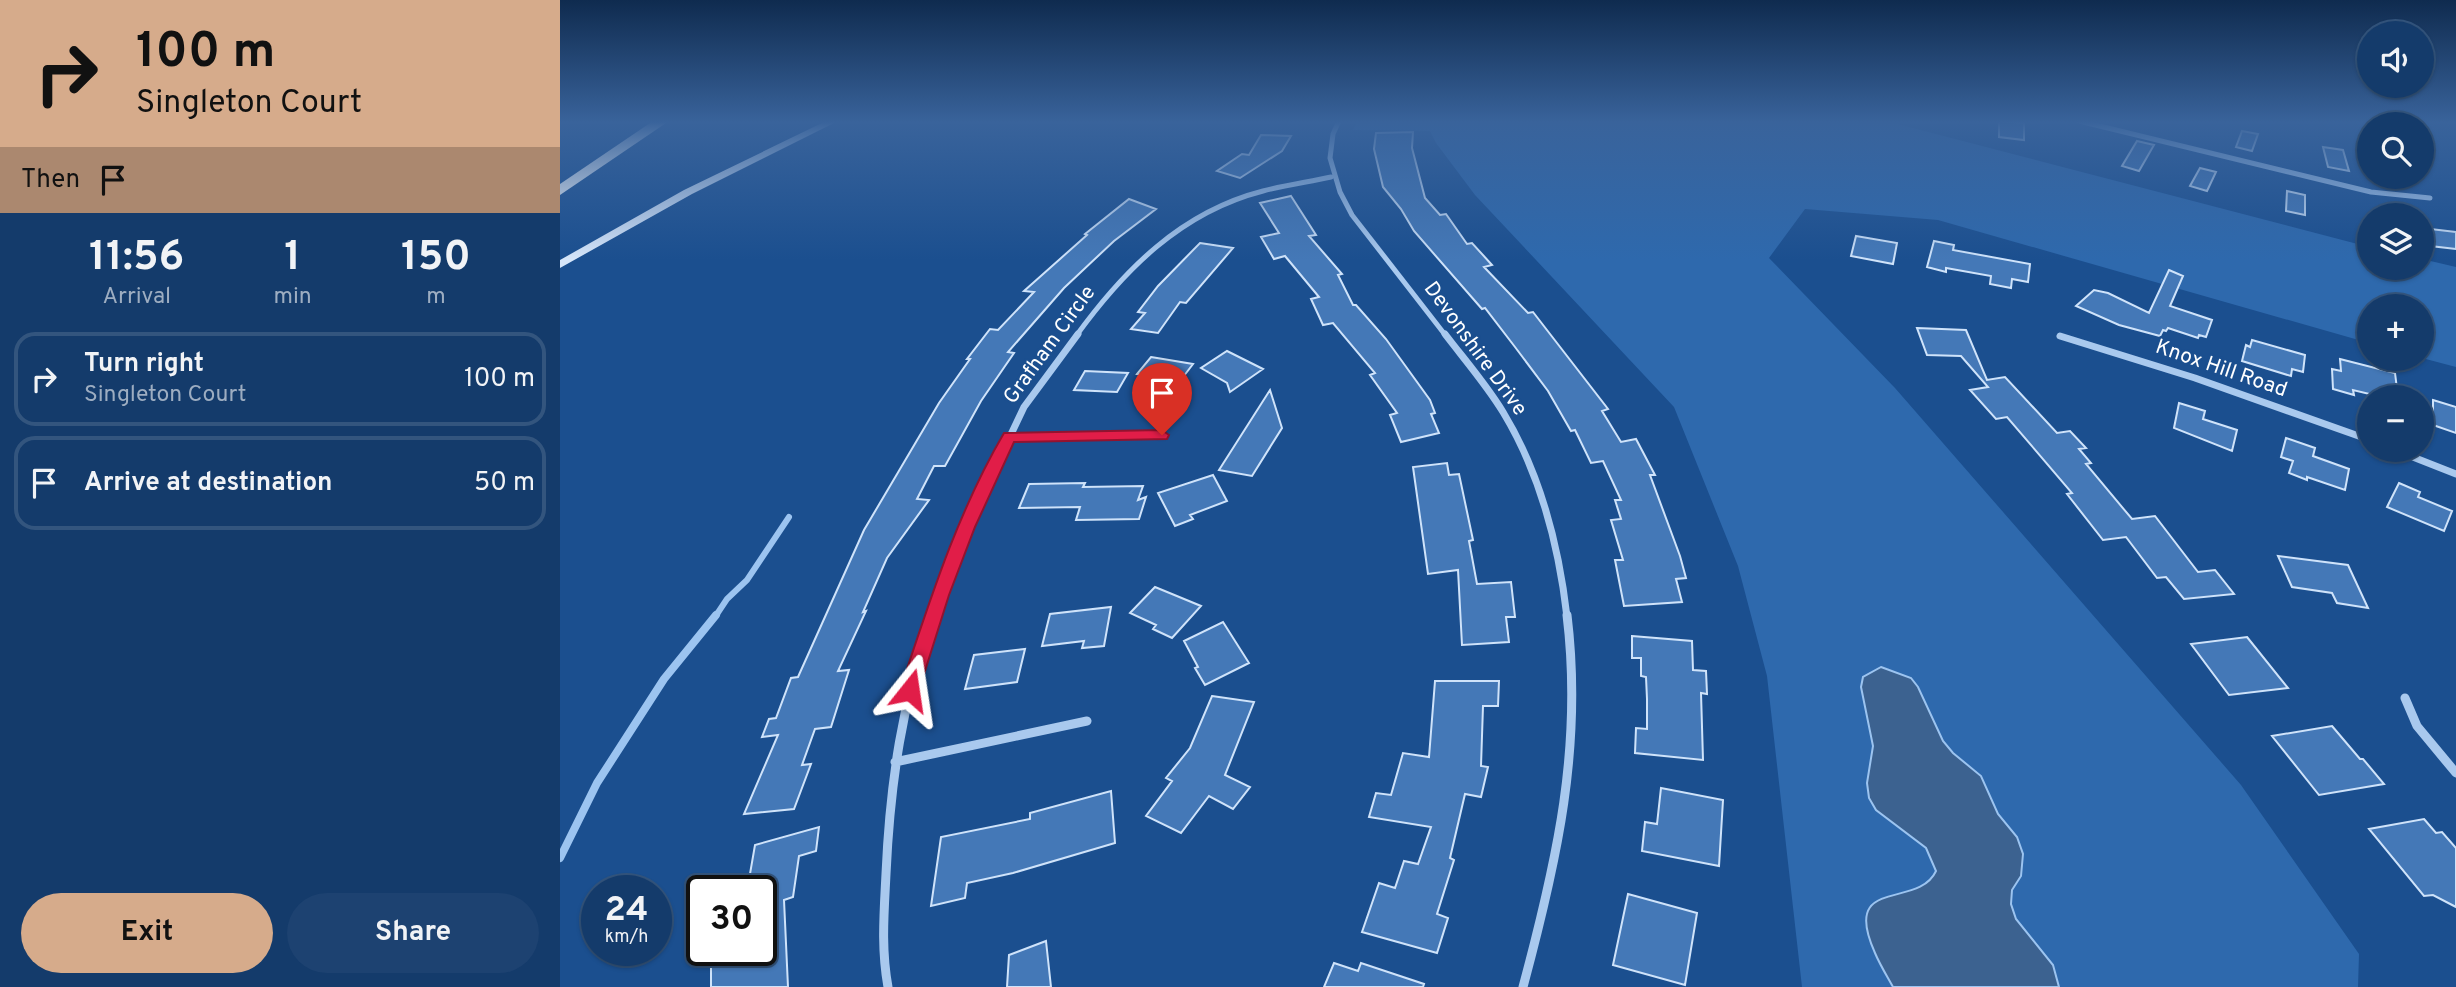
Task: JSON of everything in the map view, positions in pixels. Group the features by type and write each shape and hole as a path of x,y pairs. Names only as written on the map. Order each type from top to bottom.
{"highway":[{"path":"560,178 578,167"},
{"path":"560,191 592,167"}],"street":[{"path":"560,265 688,192 739,167"},
{"path":"1331,167 1331,177"},
{"path":"2268,167 2371,192 2430,198"},
{"name":"Grafham Circle","path":"888,987 882,951 889,802 904,713 922,645 967,527 1024,407 1103,299 1130,269 1175,230 1212,209 1261,191 1331,177"},
{"name":"Devonshire Drive","path":"1331,177 1352,215 1504,414 1534,474 1549,520 1567,617 1572,729 1569,784 1559,847 1523,987"},
{"name":"Knox Hill Road","path":"2060,336 2195,378 2357,435"},
{"path":"1009,437 1162,435"},
{"path":"2426,462 2456,474"},
{"path":"2406,698 2417,726 2456,773"},
{"path":"895,762 1087,721"}],"shaded area":[{"path":"1454,167 2063,167 2357,244 2357,280 2434,280 2434,262 2456,267 2456,367 2434,361 2434,294 2357,294 2357,340 1938,220 1805,209 1769,258 1895,388 2241,785 2359,954 2358,987 1802,987 1767,676 1738,566 1674,407 1475,195"},
{"path":"1881,667 1911,678 1918,687 1943,741 1981,776 1998,814 2017,837 2023,854 2021,876 2012,890 2011,904 2016,919 2053,965 2059,987 1893,987 1875,953 1867,929 1867,913 1874,903 1886,897 1927,883 1936,871 1926,848 1876,810 1869,798 1867,783 1873,746 1861,687 1863,677"}],"building":[{"path":"1223,167 1257,167 1240,178 1217,171"},
{"path":"1378,167 1417,167 1425,198 1440,215 1446,214 1467,244 1472,243 1492,265 1484,267 1528,313 1533,312 1608,409 1602,411 1621,442 1636,439 1655,475 1650,475 1680,556 1686,578 1676,579 1682,602 1624,606 1615,560 1623,560 1611,520 1621,519 1615,500 1621,500 1603,461 1591,463 1575,430 1571,431 1548,391 1515,347 1485,308 1482,309 1414,231 1383,187"},
{"path":"2126,167 2141,167 2139,171"},
{"path":"2328,167 2348,167 2349,171"},
{"path":"2200,168 2216,172 2207,191 2190,186"},
{"path":"2287,191 2305,195 2305,215 2286,211"},
{"path":"1291,196 1316,235 1309,236 1342,274 1338,275 1353,305 1356,305 1386,339 1430,400 1435,413 1431,414 1439,433 1401,442 1390,415 1397,413 1370,375 1375,373 1333,323 1323,325 1311,299 1319,297 1285,256 1274,259 1261,237 1279,233 1260,203"},
{"path":"1129,199 1156,209 1114,241 1064,288 1008,352 1014,353 981,401 945,466 934,466 917,499 929,500 887,558 838,671 849,670 831,727 815,729 802,765 811,764 794,809 744,814 778,735 762,737 769,719 776,718 791,678 798,677 864,530 939,403 990,329 998,330 1034,292 1024,291 1087,235 1085,234"},
{"path":"2434,229 2456,232 2456,249 2434,246"},
{"path":"1856,236 1897,243 1893,264 1851,256"},
{"path":"1934,241 1954,245 1953,250 2030,264 2028,282 2012,279 2011,288 1990,284 1991,276 1946,268 1946,272 1927,267"},
{"path":"1200,243 1233,248 1186,303 1180,302 1158,333 1131,329 1145,313 1138,312 1158,286"},
{"path":"2169,270 2183,276 2170,306 2212,320 2206,337 2199,335 2198,338 2168,328 2163,330 2160,336 2119,325 2076,306 2094,290 2108,293 2149,313"},
{"path":"1917,328 1966,330 1987,380 2005,377 2057,433 2070,431 2086,448 2079,449 2091,463 2086,464 2132,519 2155,516 2198,572 2215,570 2234,594 2184,599 2166,577 2157,578 2126,537 2103,540 2067,494 2072,493 2007,417 1996,419 1970,390 1988,387 1961,356 1927,355"},
{"path":"2252,340 2305,355 2303,372 2292,369 2291,376 2242,361 2246,345 2250,347"},
{"path":"1227,351 1263,369 1230,392 1227,383 1201,368"},
{"path":"1151,357 1193,364 1180,381 1137,374"},
{"path":"2340,359 2357,363 2357,371 2395,373 2396,385 2357,385 2357,391 2353,390 2354,395 2333,389 2332,369 2341,371"},
{"path":"1085,371 1128,373 1117,392 1074,390"},
{"path":"1270,390 1282,428 1252,476 1219,470"},
{"path":"2434,400 2456,407 2456,433 2434,425"},
{"path":"2179,403 2205,411 2203,419 2237,430 2232,451 2174,428"},
{"path":"2286,438 2315,448 2313,456 2349,469 2345,490 2289,473 2293,461 2281,457"},
{"path":"1447,463 1449,475 1459,474 1473,540 1469,541 1477,584 1511,582 1515,617 1506,617 1509,642 1462,645 1458,570 1428,574 1413,467"},
{"path":"1213,475 1227,501 1190,515 1193,519 1175,526 1158,493"},
{"path":"1085,483 1083,487 1143,486 1138,500 1146,497 1139,519 1076,520 1080,507 1019,508 1029,484"},
{"path":"2399,483 2420,492 2418,497 2452,511 2444,531 2387,507"},
{"path":"2278,556 2348,565 2368,608 2337,603 2332,593 2292,587"},
{"path":"1155,587 1201,606 1172,638 1153,629 1156,625 1130,613"},
{"path":"1111,607 1104,646 1082,648 1084,641 1042,646 1050,614"},
{"path":"1223,622 1249,663 1205,685 1184,641"},
{"path":"1632,636 1692,641 1693,670 1706,671 1707,694 1701,693 1703,760 1635,753 1636,728 1647,729 1647,699 1646,677 1641,676 1641,658 1632,658"},
{"path":"2247,637 2288,688 2229,695 2191,644"},
{"path":"1025,649 1017,682 965,689 974,655"},
{"path":"1435,681 1499,681 1498,706 1483,706 1481,766 1488,767 1481,797 1465,794 1450,858 1454,860 1437,914 1448,918 1437,953 1362,932 1379,883 1395,888 1404,861 1418,864 1431,827 1369,817 1376,793 1391,795 1403,753 1429,757"},
{"path":"1212,696 1254,702 1225,775 1250,787 1233,809 1209,796 1181,833 1146,816 1172,781 1166,778 1190,748"},
{"path":"2332,726 2384,784 2319,795 2272,736"},
{"path":"1661,788 1723,800 1719,866 1642,851 1645,822 1657,824"},
{"path":"1111,791 1115,843 1013,873 967,883 965,898 931,906 941,837 1030,819 1030,813"},
{"path":"2424,819 2436,833 2442,832 2456,848 2456,907 2433,895 2424,896 2369,829"},
{"path":"819,827 816,851 799,856 793,897 784,900 788,987 711,987 711,966 777,966 777,875 750,875 755,845"},
{"path":"1628,894 1697,913 1685,985 1613,965"},
{"path":"1046,941 1051,987 1007,987 1009,955"},
{"path":"1334,963 1358,971 1361,963 1424,984 1423,987 1324,987"}],"waterway":[{"path":"715,617 727,599 747,580 789,517"},
{"path":"560,858 597,783 664,679 716,615"}],"route":[{"path":"910,690 922,645 940,595 967,527 1009,437 1162,435"}]}
